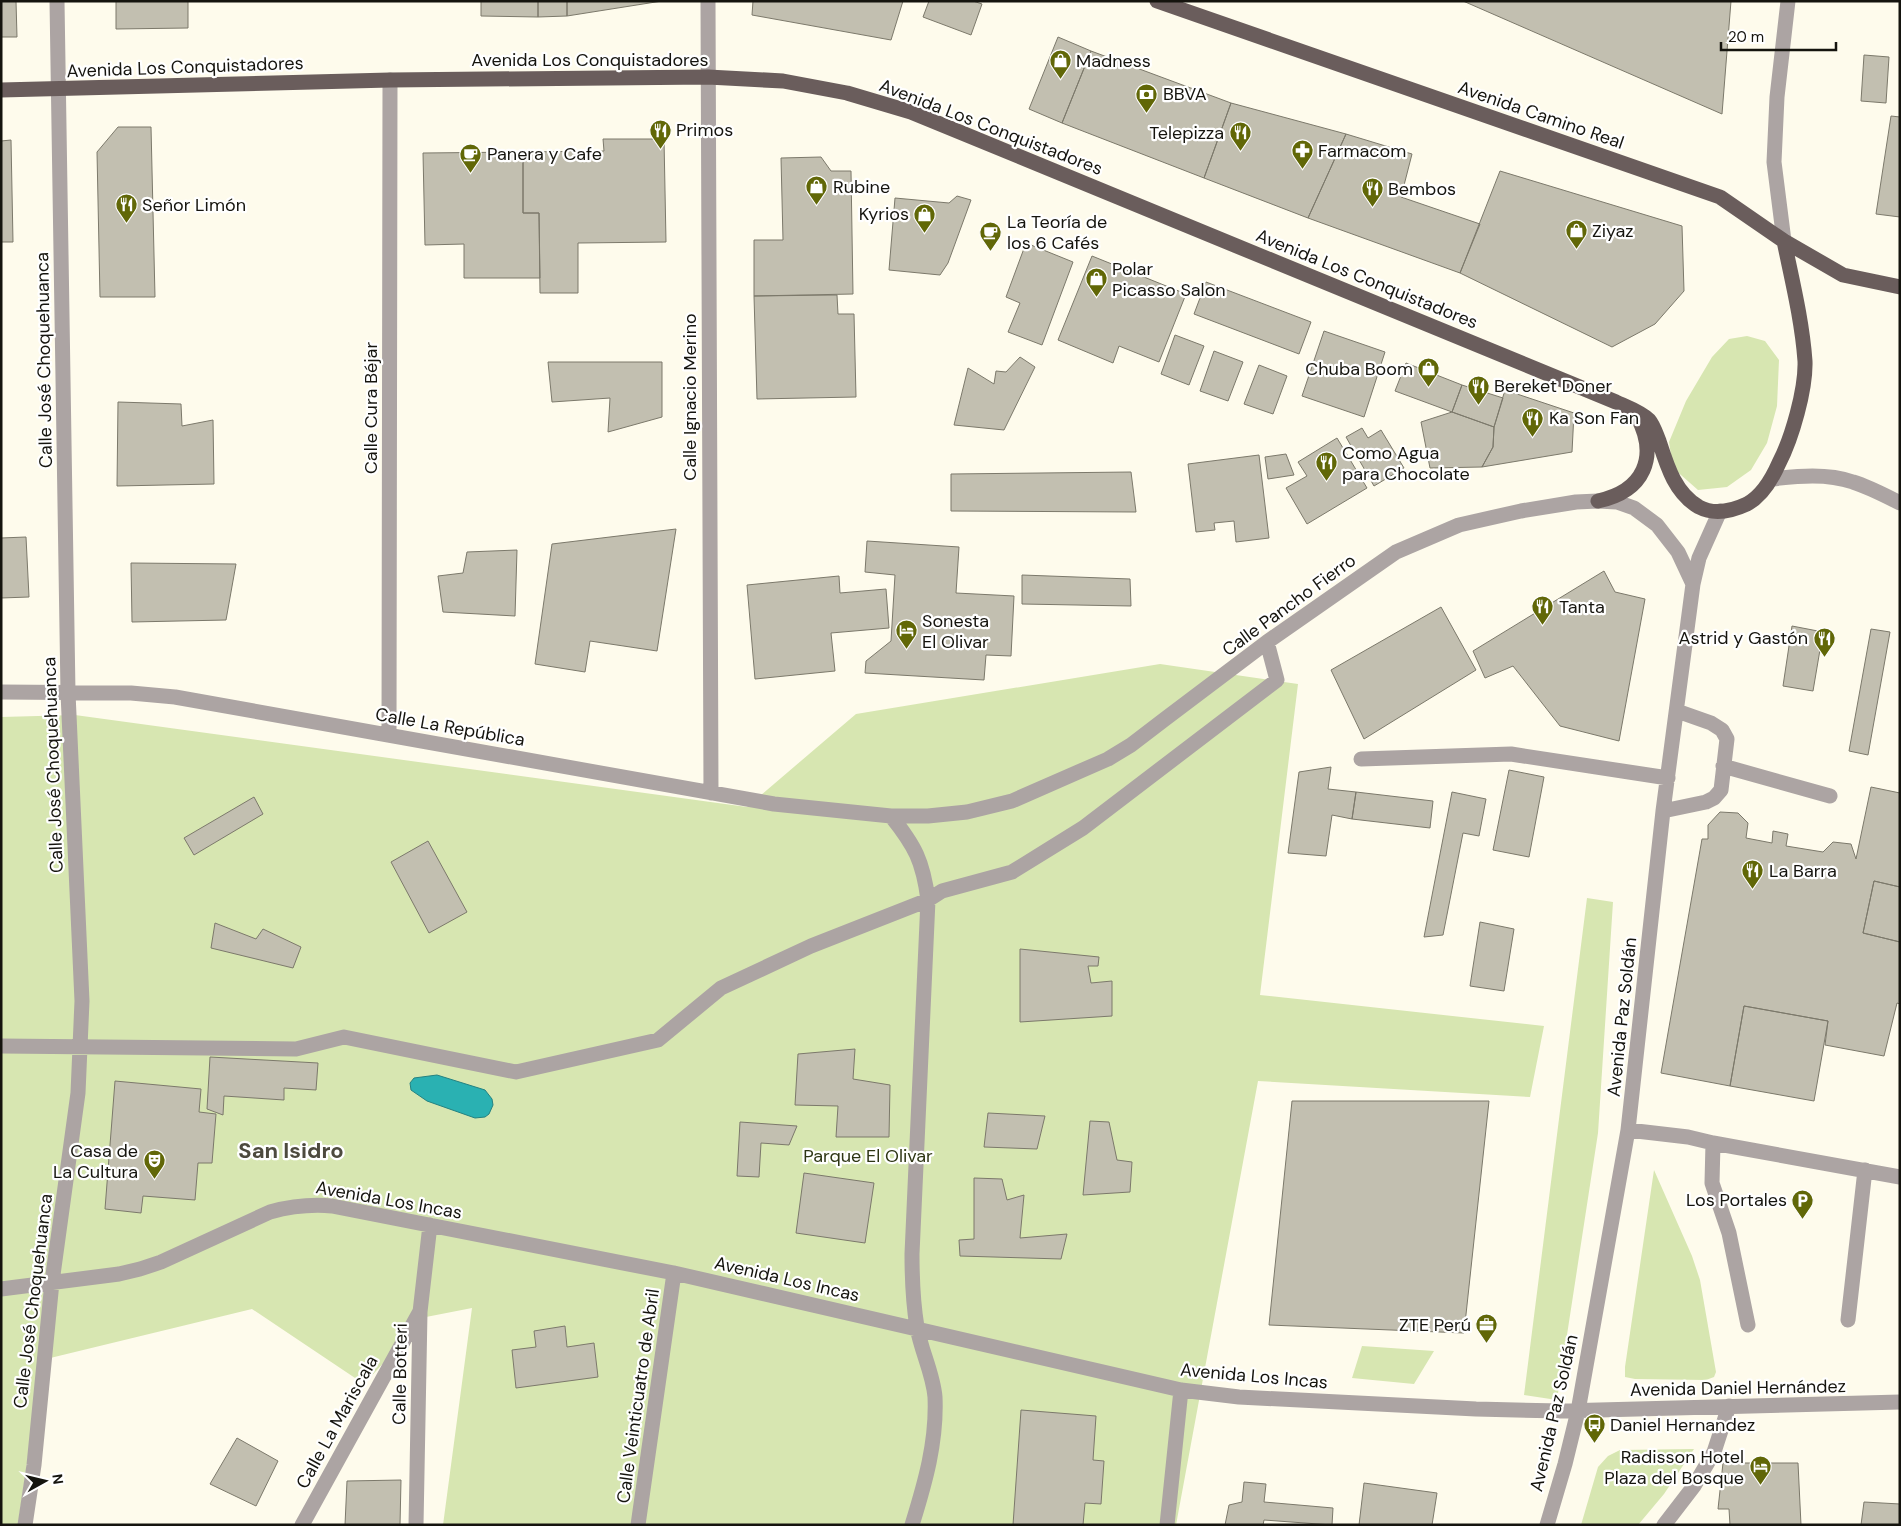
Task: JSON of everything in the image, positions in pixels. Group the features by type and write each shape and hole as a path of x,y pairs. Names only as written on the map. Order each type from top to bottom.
{"main road":[{"name":"Avenida Camino Real","path":"1157,1 1720,197 1784,241 1843,274 1900,288"},
{"name":"Avenida Los Conquistadores","path":"1,90 390,80 708,77 784,81 847,93 911,112 1634,410 1652,424 1674,480 1687,499 1701,508 1720,511"},
{"path":"1720,511 1730,511 1752,501 1772,479 1784,454 1794,424 1804,378 1805,362 1784,241"},
{"path":"1598,500 1612,498 1629,488 1645,466 1647,443 1644,429 1634,410"}],"street":[{"name":"Calle José Choquehuanca","path":"26,1525 34,1465 52,1282 78,1093 82,1001 68,693 57,1"},
{"name":"Calle Ignacio Merino","path":"708,1 711,794"},
{"path":"1784,241 1774,162 1777,97 1788,1"},
{"name":"Calle Cura Béjar","path":"389,735 390,80"},
{"path":"1772,479 1805,476 1837,478 1861,485 1900,503"},
{"name":"Calle Pancho Fierro","path":"891,816 928,816 967,812 1012,801 1108,759 1165,720 1267,642 1396,552 1459,525 1520,511 1598,500 1625,504 1641,512 1657,525 1678,552 1693,584"},
{"name":"Avenida Paz Soldán","path":"1547,1525 1565,1464 1578,1410 1628,1130 1663,811 1693,584 1699,558 1720,511"},
{"path":"1,1046 296,1049 344,1037 516,1072 658,1040 721,988 811,946 928,900 942,891 1012,872 1083,828 1277,680 1267,642"},
{"name":"Calle La República","path":"1,692 131,694 175,697 711,794 774,804 891,816"},
{"path":"1663,811 1706,802 1714,798 1721,790 1727,739 1722,730 1711,723 1677,711"},
{"path":"1361,759 1512,754 1668,778"},
{"path":"1724,766 1830,796"},
{"path":"891,816 920,858 928,900 912,1286 917,1328 930,1369 935,1395 935,1418 927,1478 912,1525"},
{"path":"1628,1130 1688,1137 1900,1177"},
{"path":"1713,1143 1712,1183 1729,1233 1748,1325"},
{"path":"1848,1320 1865,1170"},
{"name":"Avenida Los Incas","path":"1,1289 119,1274 140,1269 160,1262 270,1212 288,1206 308,1204 332,1206 674,1273 1181,1390 1258,1398 1476,1409 1578,1410"},
{"name":"Calle Botteri","path":"416,1525 420,1312 430,1225"},
{"name":"Calle Veinticuatro de Abril","path":"638,1525 674,1273"},
{"name":"Calle La Mariscala","path":"302,1525 420,1312"},
{"path":"1167,1525 1181,1390"},
{"name":"Avenida Daniel Hernández","path":"1578,1410 1900,1402"},
{"path":"1664,1525 1694,1486 1714,1452 1729,1406"}],"green space":[{"path":"1747,336 1765,341 1779,360 1777,406 1767,443 1751,470 1727,487 1698,490 1673,468 1669,442 1686,401 1712,357 1729,339"},
{"name":"Parque El Olivar","path":"1160,664 1298,684 1260,995 1544,1026 1530,1097 1258,1081 1176,1525 443,1525 472,1308 426,1317 364,1384 252,1309 42,1360 18,1525 1,1525 1,717 75,715 747,807 856,714"},
{"path":"1587,898 1613,902 1598,1133 1557,1400 1524,1395"},
{"path":"1654,1170 1692,1256 1700,1280 1716,1372 1714,1377 1706,1380 1635,1379 1625,1377"},
{"path":"1362,1346 1434,1351 1414,1384 1352,1378"},
{"path":"1694,1449 1664,1494 1638,1525 1581,1525 1598,1467 1608,1456 1620,1450"}],"water":[{"path":"437,1075 485,1090 492,1099 493,1105 489,1114 485,1117 475,1118 427,1101 411,1090 410,1083 414,1078"}],"building":[{"path":"1,1 16,1 17,37 1,37"},
{"path":"116,1 188,1 188,28 116,29"},
{"path":"481,1 538,1 538,17 481,16"},
{"path":"538,1 567,1 567,16 538,17"},
{"path":"567,1 662,1 567,16"},
{"path":"753,1 903,1 891,40 752,15"},
{"path":"929,1 973,1 982,4 971,35 923,17"},
{"path":"1463,1 1731,1 1722,114"},
{"name":"Madness","path":"1058,37 1091,51 1062,123 1029,109"},
{"name":"BBVA","path":"1091,51 1231,103 1204,178 1062,123"},
{"path":"1864,55 1889,57 1886,103 1861,101"},
{"path":"1231,103 1346,134 1308,218 1204,178"},
{"path":"1891,116 1900,117 1900,217 1876,214"},
{"name":"Señor Limón","path":"118,127 151,127 155,297 100,297 97,152"},
{"name":"Bembos","path":"1346,134 1412,154 1401,197 1480,224 1460,273 1308,218"},
{"path":"603,139 664,139 666,242 578,243 578,293 540,293 539,213 523,213 523,152 604,151"},
{"path":"11,140 13,242 1,242 1,141"},
{"path":"523,152 523,213 539,213 540,278 464,278 464,244 425,245 423,153"},
{"name":"Rubine","path":"821,157 831,171 851,171 853,294 754,296 754,240 783,240 781,158"},
{"name":"Ziyaz","path":"1500,171 1682,226 1684,291 1655,324 1612,347 1460,273"},
{"name":"Kyrios","path":"957,196 971,200 948,263 940,275 889,270 895,198 949,203"},
{"path":"1026,243 1073,262 1042,345 1008,332 1020,303 1006,297"},
{"path":"1092,256 1186,294 1159,362 1119,346 1113,363 1058,340"},
{"path":"1206,282 1311,322 1299,354 1194,314"},
{"path":"837,295 838,314 854,314 856,397 757,399 754,296"},
{"path":"1324,331 1385,352 1364,417 1302,396"},
{"path":"1175,335 1204,346 1189,385 1161,374"},
{"path":"1214,351 1243,362 1228,401 1200,391"},
{"path":"1020,357 1035,367 1004,430 954,425 968,368 994,384 996,371 1006,372"},
{"path":"548,362 662,362 662,417 608,432 610,398 552,402"},
{"name":"Chuba Boom","path":"1406,363 1462,385 1452,412 1395,391"},
{"path":"1259,365 1287,376 1273,414 1244,404"},
{"name":"Bereket Doner","path":"1462,385 1503,398 1494,427 1452,412"},
{"name":"Ka Son Fan","path":"1505,390 1574,413 1572,452 1482,467 1493,447 1494,427"},
{"path":"118,402 181,404 182,426 213,420 214,484 117,486"},
{"path":"1452,412 1494,427 1493,447 1482,467 1430,468 1421,422"},
{"path":"1362,428 1368,438 1381,430 1404,468 1374,486 1346,437"},
{"path":"1337,438 1367,488 1307,524 1286,488 1307,476 1298,462"},
{"path":"1286,454 1294,475 1268,479 1265,457"},
{"path":"1259,455 1269,538 1236,542 1234,521 1214,523 1215,530 1196,532 1188,464"},
{"path":"1131,472 1136,512 951,511 951,474"},
{"path":"676,529 657,651 590,641 585,672 535,664 552,544"},
{"path":"26,537 29,597 1,598 1,538"},
{"path":"867,541 959,547 956,593 1014,596 1011,656 986,655 984,680 865,673 866,661 891,641 895,575 865,572"},
{"path":"517,550 515,616 443,612 438,576 463,573 467,552"},
{"path":"131,563 236,564 226,620 132,622"},
{"path":"1604,571 1615,592 1645,599 1619,741 1560,726 1513,666 1485,678 1473,651"},
{"path":"1022,575 1130,579 1131,606 1022,604"},
{"path":"839,576 840,593 886,589 889,628 831,633 835,671 755,679 747,585"},
{"path":"1441,607 1476,670 1364,739 1331,670"},
{"path":"1792,626 1823,632 1813,691 1783,686"},
{"path":"1871,629 1890,632 1868,755 1849,751"},
{"path":"1331,767 1328,789 1356,792 1352,819 1332,815 1326,856 1288,853 1299,772"},
{"path":"1509,770 1544,777 1529,857 1493,850"},
{"path":"1871,787 1900,793 1900,887 1874,881 1863,933 1900,942 1900,1004 1897,1003 1884,1056 1825,1045 1828,1021 1744,1006 1730,1086 1661,1073 1702,839 1708,839 1708,825 1720,812 1738,813 1748,823 1746,838 1772,843 1773,831 1788,834 1786,846 1823,852 1833,842 1851,844 1856,859"},
{"path":"1356,792 1433,801 1430,828 1352,819"},
{"path":"1452,792 1486,799 1479,836 1463,833 1443,935 1424,937"},
{"path":"254,797 263,814 194,855 184,838"},
{"path":"428,841 467,912 429,933 391,862"},
{"path":"1874,881 1900,887 1900,942 1863,933"},
{"path":"1480,922 1514,929 1504,991 1470,986"},
{"path":"215,923 256,939 263,929 301,947 293,968 211,948"},
{"path":"1020,949 1099,957 1098,966 1088,966 1091,983 1112,981 1112,1016 1020,1022"},
{"path":"1744,1006 1828,1021 1814,1101 1730,1086"},
{"path":"855,1049 853,1079 890,1085 889,1137 836,1137 838,1106 795,1105 798,1054"},
{"path":"210,1057 318,1063 316,1090 284,1088 284,1100 224,1096 223,1115 207,1109"},
{"path":"115,1081 201,1089 199,1112 216,1114 212,1163 198,1163 195,1200 143,1196 141,1213 105,1209"},
{"path":"1292,1101 1489,1101 1464,1333 1269,1325"},
{"path":"988,1113 1045,1116 1037,1149 984,1147"},
{"path":"1090,1121 1109,1122 1117,1160 1132,1162 1130,1192 1083,1195"},
{"path":"740,1122 797,1126 789,1145 761,1143 759,1177 737,1176"},
{"path":"804,1173 874,1183 865,1243 796,1233"},
{"path":"974,1178 1002,1179 1007,1200 1024,1195 1020,1238 1067,1234 1061,1259 960,1256 959,1240 974,1239"},
{"path":"565,1326 567,1347 594,1343 598,1377 516,1388 512,1350 536,1347 534,1331"},
{"path":"1021,1410 1096,1416 1093,1460 1104,1461 1101,1504 1085,1503 1083,1525 1013,1525"},
{"path":"237,1438 278,1461 256,1506 210,1484"},
{"name":"Radisson Hotel Plaza del Bosque","path":"1723,1463 1798,1463 1801,1525 1730,1525 1729,1509 1718,1509"},
{"path":"401,1480 400,1525 345,1525 347,1481"},
{"path":"1244,1482 1266,1484 1264,1502 1333,1508 1332,1525 1264,1520 1263,1525 1225,1525 1229,1505 1242,1502"},
{"path":"1364,1483 1437,1493 1432,1525 1359,1525"},
{"path":"1864,1502 1900,1504 1900,1525 1861,1525"}],"place":[{"name":"Madness","path":"1060,80"},
{"name":"BBVA","path":"1147,113"},
{"name":"Primos","path":"660,149"},
{"name":"Telepizza","path":"1240,152"},
{"name":"Farmacom","path":"1302,170"},
{"name":"Panera y Cafe","path":"471,173"},
{"name":"Rubine","path":"817,206"},
{"name":"Bembos","path":"1372,208"},
{"name":"Señor Limón","path":"126,224"},
{"name":"Kyrios","path":"925,233"},
{"name":"Ziyaz","path":"1576,250"},
{"name":"La Teoría de los 6 Cafés","path":"991,251"},
{"name":"Polar Picasso Salon","path":"1096,298"},
{"name":"Chuba Boom","path":"1429,388"},
{"name":"Bereket Doner","path":"1478,405"},
{"name":"Ka Son Fan","path":"1533,437"},
{"name":"Como Agua para Chocolate","path":"1326,482"},
{"name":"Tanta","path":"1543,626"},
{"name":"Sonesta El Olivar","path":"906,650"},
{"name":"Astrid y Gastón","path":"1824,657"},
{"name":"La Barra","path":"1753,890"},
{"name":"Casa de La Cultura","path":"154,1180"},
{"name":"Los Portales","path":"1803,1219"},
{"name":"ZTE Perú","path":"1487,1344"},
{"name":"Daniel Hernandez","path":"1594,1444"},
{"name":"Radisson Hotel Plaza del Bosque","path":"1760,1486"}],"district":[{"name":"San Isidro","path":"291,1150"}]}
